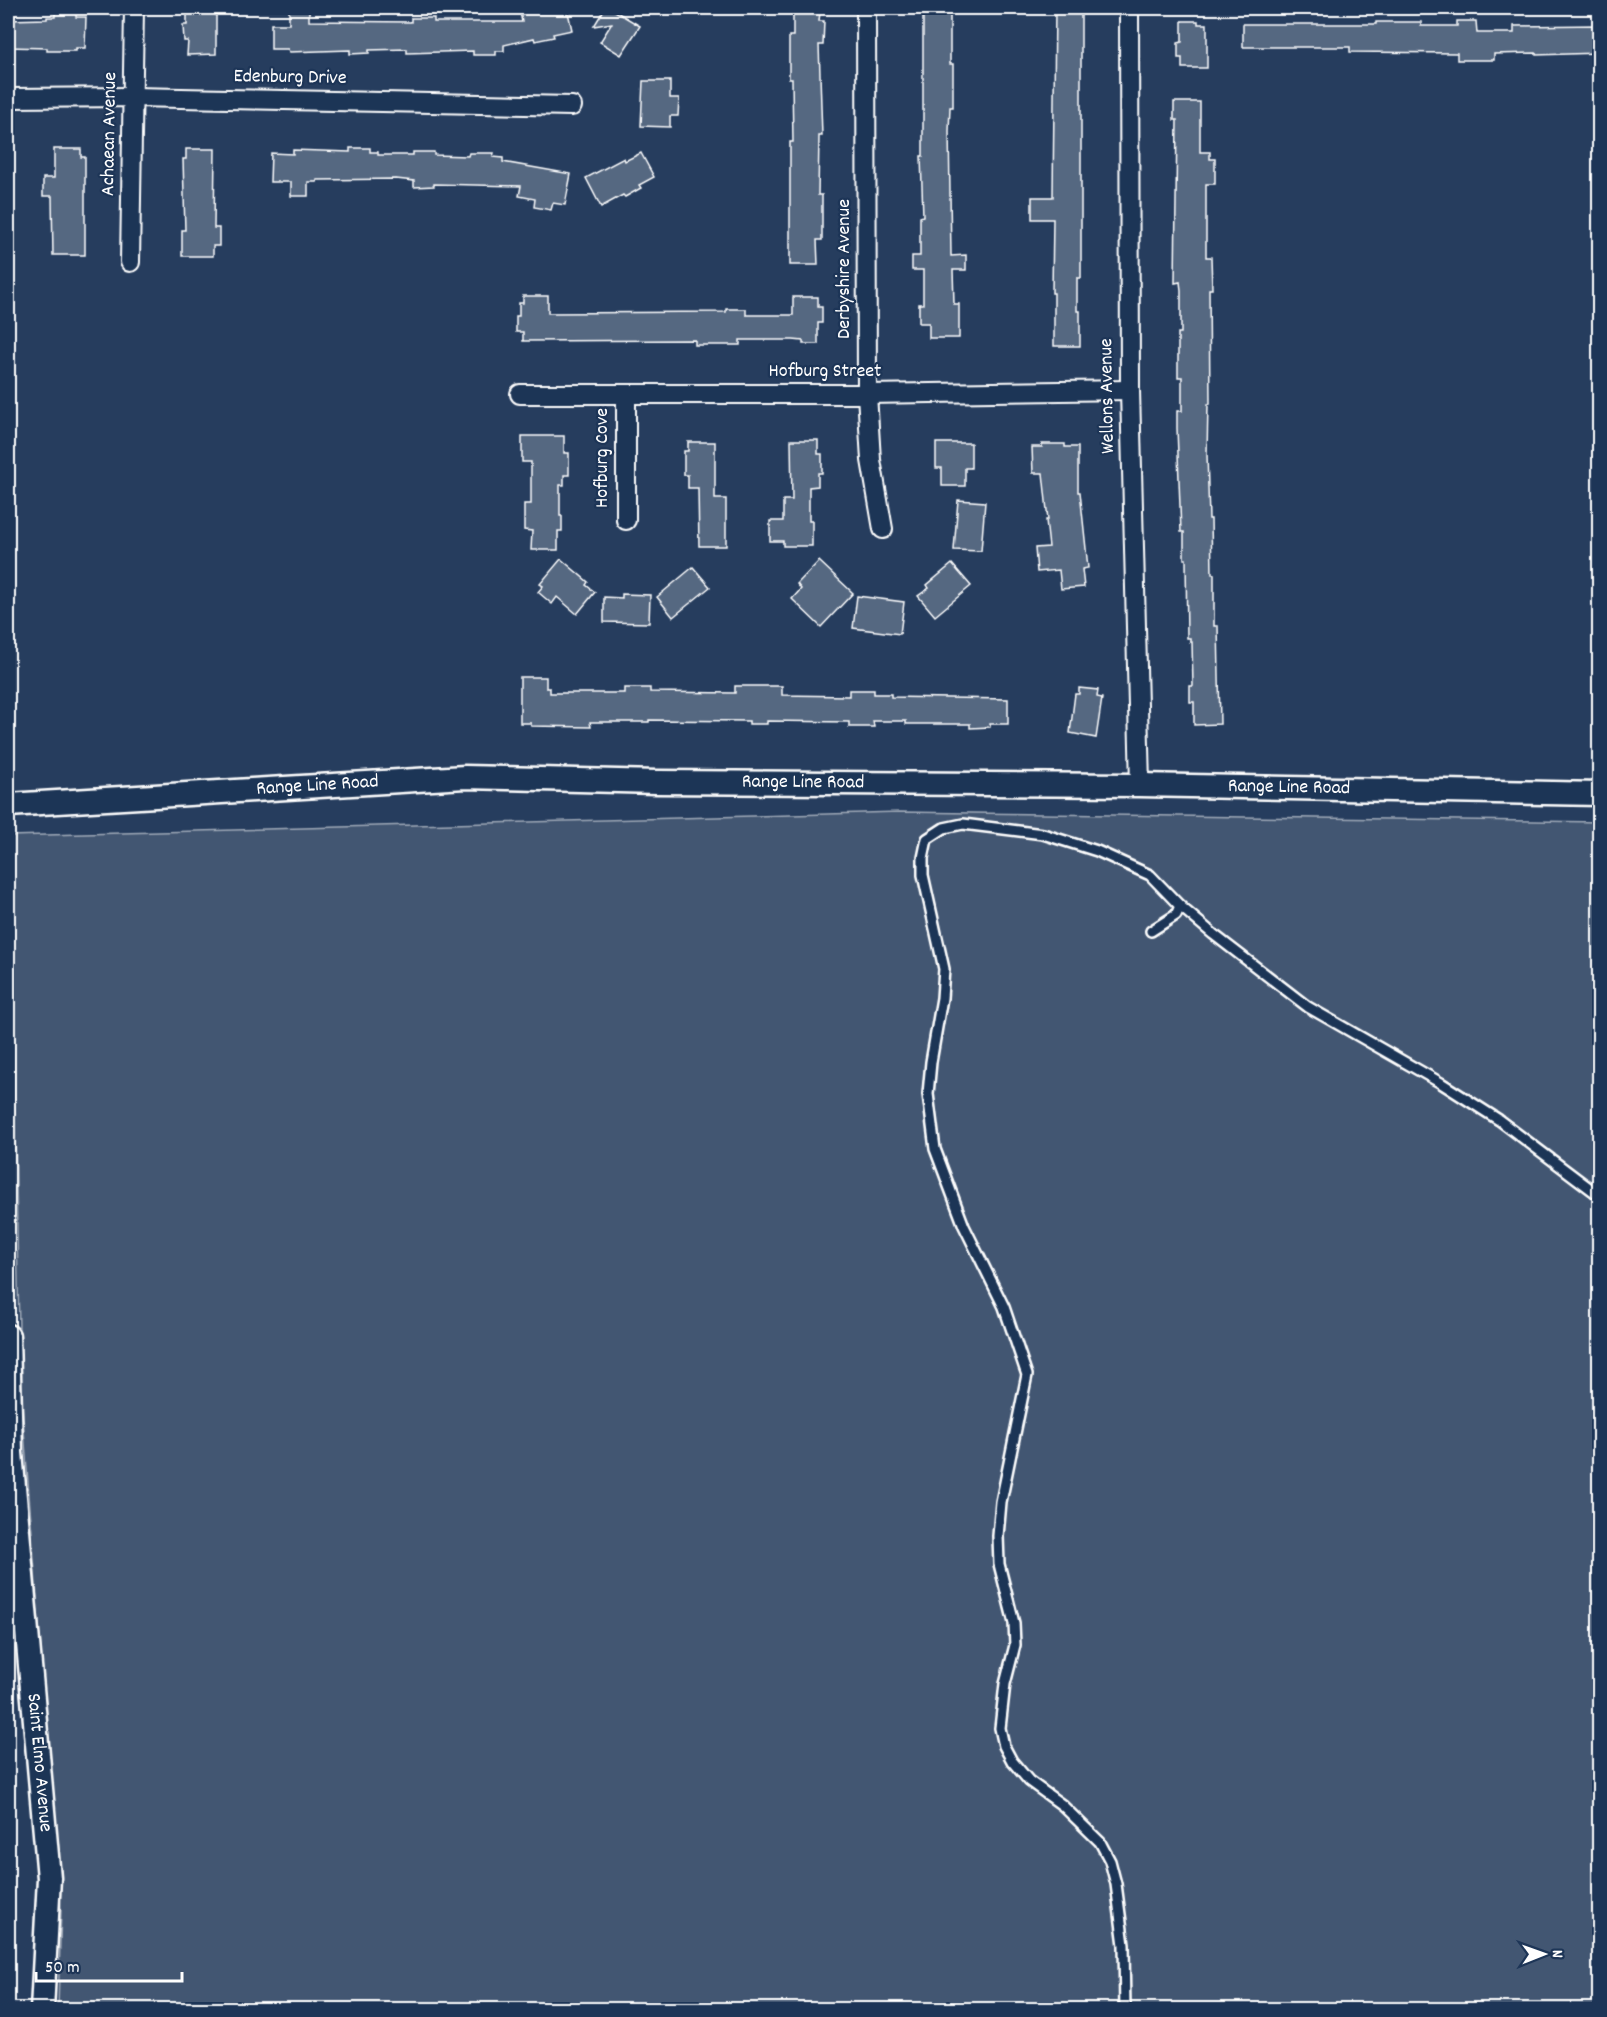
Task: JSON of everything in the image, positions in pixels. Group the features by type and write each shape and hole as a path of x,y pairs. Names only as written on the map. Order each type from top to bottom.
{"street":[{"name":"Achaean Avenue","path":"130,262 134,8"},
{"name":"Derbyshire Avenue","path":"866,8 867,394 871,460 883,529"},
{"name":"Wellons Avenue","path":"1129,8 1130,390 1140,785"},
{"name":"Edenburg Drive","path":"8,98 134,97 572,106"},
{"name":"Hofburg Street","path":"520,394 867,394 1130,390"},
{"name":"Hofburg Cove","path":"626,395 626,520"},
{"name":"Range Line Road","path":"8,805 465,777 669,782 1140,785 1599,794"},
{"name":"Saint Elmo Avenue","path":"8,1336 9,1453 49,1878 42,2010"}],"lane":[{"path":"1125,2010 1124,1945 1116,1884 1110,1861 1100,1842 1062,1805 1029,1780 1012,1761 1004,1746 1000,1728 1005,1684 1015,1645 1014,1623 999,1564 998,1536 1001,1503 1027,1375 1004,1307 964,1226 935,1149 928,1094 944,969 922,875 927,839 944,828 963,824 1043,834 1097,851 1150,875 1180,906 1213,934 1308,1007 1442,1083 1499,1120 1599,1196"},
{"path":"1150,931 1176,915 1180,906"}],"shaded area":[{"path":"900,812 1599,822 1599,2009 58,2009 61,1909 20,1378 9,836"}],"building":[{"path":"55,8 76,8 76,17 86,17 85,48 76,48 76,51 47,51 47,48 8,47 8,20 55,17"},
{"path":"187,8 216,8 216,54 187,55 188,41 184,41 183,25 187,25"},
{"path":"289,8 309,8 309,21 411,22 411,18 434,18 434,22 522,22 520,12 544,8 567,8 572,30 553,34 554,37 535,41 534,38 504,45 504,51 496,51 496,55 473,55 473,51 407,53 407,49 369,50 369,53 350,54 350,50 289,52 288,49 271,49 271,24 289,24"},
{"path":"605,8 610,8 640,26 621,55 600,42 612,23 594,26"},
{"path":"923,8 950,8 950,64 953,64 953,107 950,107 949,131 951,256 966,255 966,270 953,270 954,304 959,304 959,338 929,338 929,323 919,323 919,304 923,304 923,270 912,270 912,256 920,256 920,217 923,216 921,156 923,156"},
{"path":"1055,8 1081,8 1081,278 1077,278 1080,346 1054,346 1053,219 1032,219 1032,197 1053,197"},
{"path":"793,12 820,12 819,21 824,21 823,45 819,45 822,136 819,136 818,195 822,195 822,240 817,240 818,265 790,265 790,142 793,142 789,36 793,36"},
{"path":"1182,21 1198,21 1198,24 1207,24 1207,68 1182,68 1182,58 1178,58 1178,43 1182,42"},
{"path":"1457,21 1476,21 1477,33 1514,33 1514,26 1599,25 1599,53 1494,54 1494,60 1457,60 1457,53 1350,52 1350,47 1243,47 1243,24 1421,22 1421,26 1457,26"},
{"path":"643,81 670,81 670,98 679,98 678,116 670,116 670,127 641,126"},
{"path":"1174,102 1200,102 1200,152 1210,152 1210,159 1215,159 1215,184 1206,184 1206,257 1211,257 1212,289 1209,289 1210,404 1208,404 1207,454 1212,574 1214,574 1214,626 1218,626 1220,724 1194,725 1194,702 1190,702 1190,686 1193,686 1192,642 1190,638 1187,638 1186,559 1184,559 1184,532 1181,532 1177,428 1177,411 1182,411 1182,377 1178,377 1181,290 1180,282 1175,283 1177,120 1174,120"},
{"path":"350,148 370,148 370,152 378,152 378,155 413,155 413,152 434,152 434,155 468,156 469,153 494,153 493,157 503,158 503,162 571,174 565,205 553,203 551,210 534,207 535,199 519,196 521,186 434,184 434,186 414,187 414,181 396,179 317,180 317,182 308,182 308,196 291,196 291,182 270,182 271,153 293,154 293,150 350,152"},
{"path":"54,149 81,149 81,157 85,157 85,255 53,255 52,196 43,196 43,178 54,178"},
{"path":"186,149 215,149 214,228 219,228 219,246 213,246 213,256 182,256 182,230 185,230 183,159 186,159"},
{"path":"641,153 654,177 639,185 641,188 601,207 586,178 624,158 625,161"},
{"path":"523,296 548,296 548,313 726,312 726,309 746,309 746,315 793,315 793,297 818,297 818,307 822,307 822,323 818,323 818,344 803,344 803,341 793,340 740,340 740,345 695,345 695,340 523,341 523,332 516,332 516,316 519,316 519,303 523,303"},
{"path":"522,436 564,436 564,453 569,453 569,475 564,475 564,485 560,485 562,531 558,531 558,550 531,550 532,531 524,530 524,504 531,504 531,462 522,462"},
{"path":"791,440 818,440 818,454 822,454 822,473 818,473 818,486 809,487 812,546 783,546 783,541 770,541 770,521 783,521 783,500 792,500"},
{"path":"688,442 715,442 715,499 726,499 726,546 699,546 698,488 688,488 688,475 684,475 684,451 688,451"},
{"path":"936,443 971,443 971,468 965,468 965,486 942,486 942,468 936,468"},
{"path":"1042,444 1065,444 1065,447 1078,447 1078,492 1080,492 1088,568 1082,569 1084,587 1061,589 1059,570 1037,572 1035,548 1049,547 1043,473 1033,473 1032,447 1042,447"},
{"path":"958,500 985,502 981,551 954,550"},
{"path":"561,559 588,582 586,585 595,592 577,614 557,597 552,604 538,592 543,586 540,584"},
{"path":"819,561 853,593 821,627 792,599 801,589 797,584"},
{"path":"952,564 971,586 935,616 918,596 929,588 927,585"},
{"path":"693,567 710,587 673,617 657,597"},
{"path":"622,594 650,595 649,623 604,622 604,597 622,598"},
{"path":"857,596 904,602 900,634 853,628"},
{"path":"520,677 546,677 546,688 550,688 550,693 624,693 624,688 650,688 650,692 735,693 735,686 782,686 782,695 849,696 849,690 874,690 874,694 891,694 891,697 1008,699 1008,724 990,724 990,727 970,728 970,724 906,724 906,721 873,721 874,727 849,727 849,722 767,721 767,724 749,724 749,721 649,720 649,722 590,722 591,727 531,726 531,723 520,723"},
{"path":"1079,688 1098,690 1097,697 1102,698 1096,738 1070,733 1075,694 1079,694"}]}
